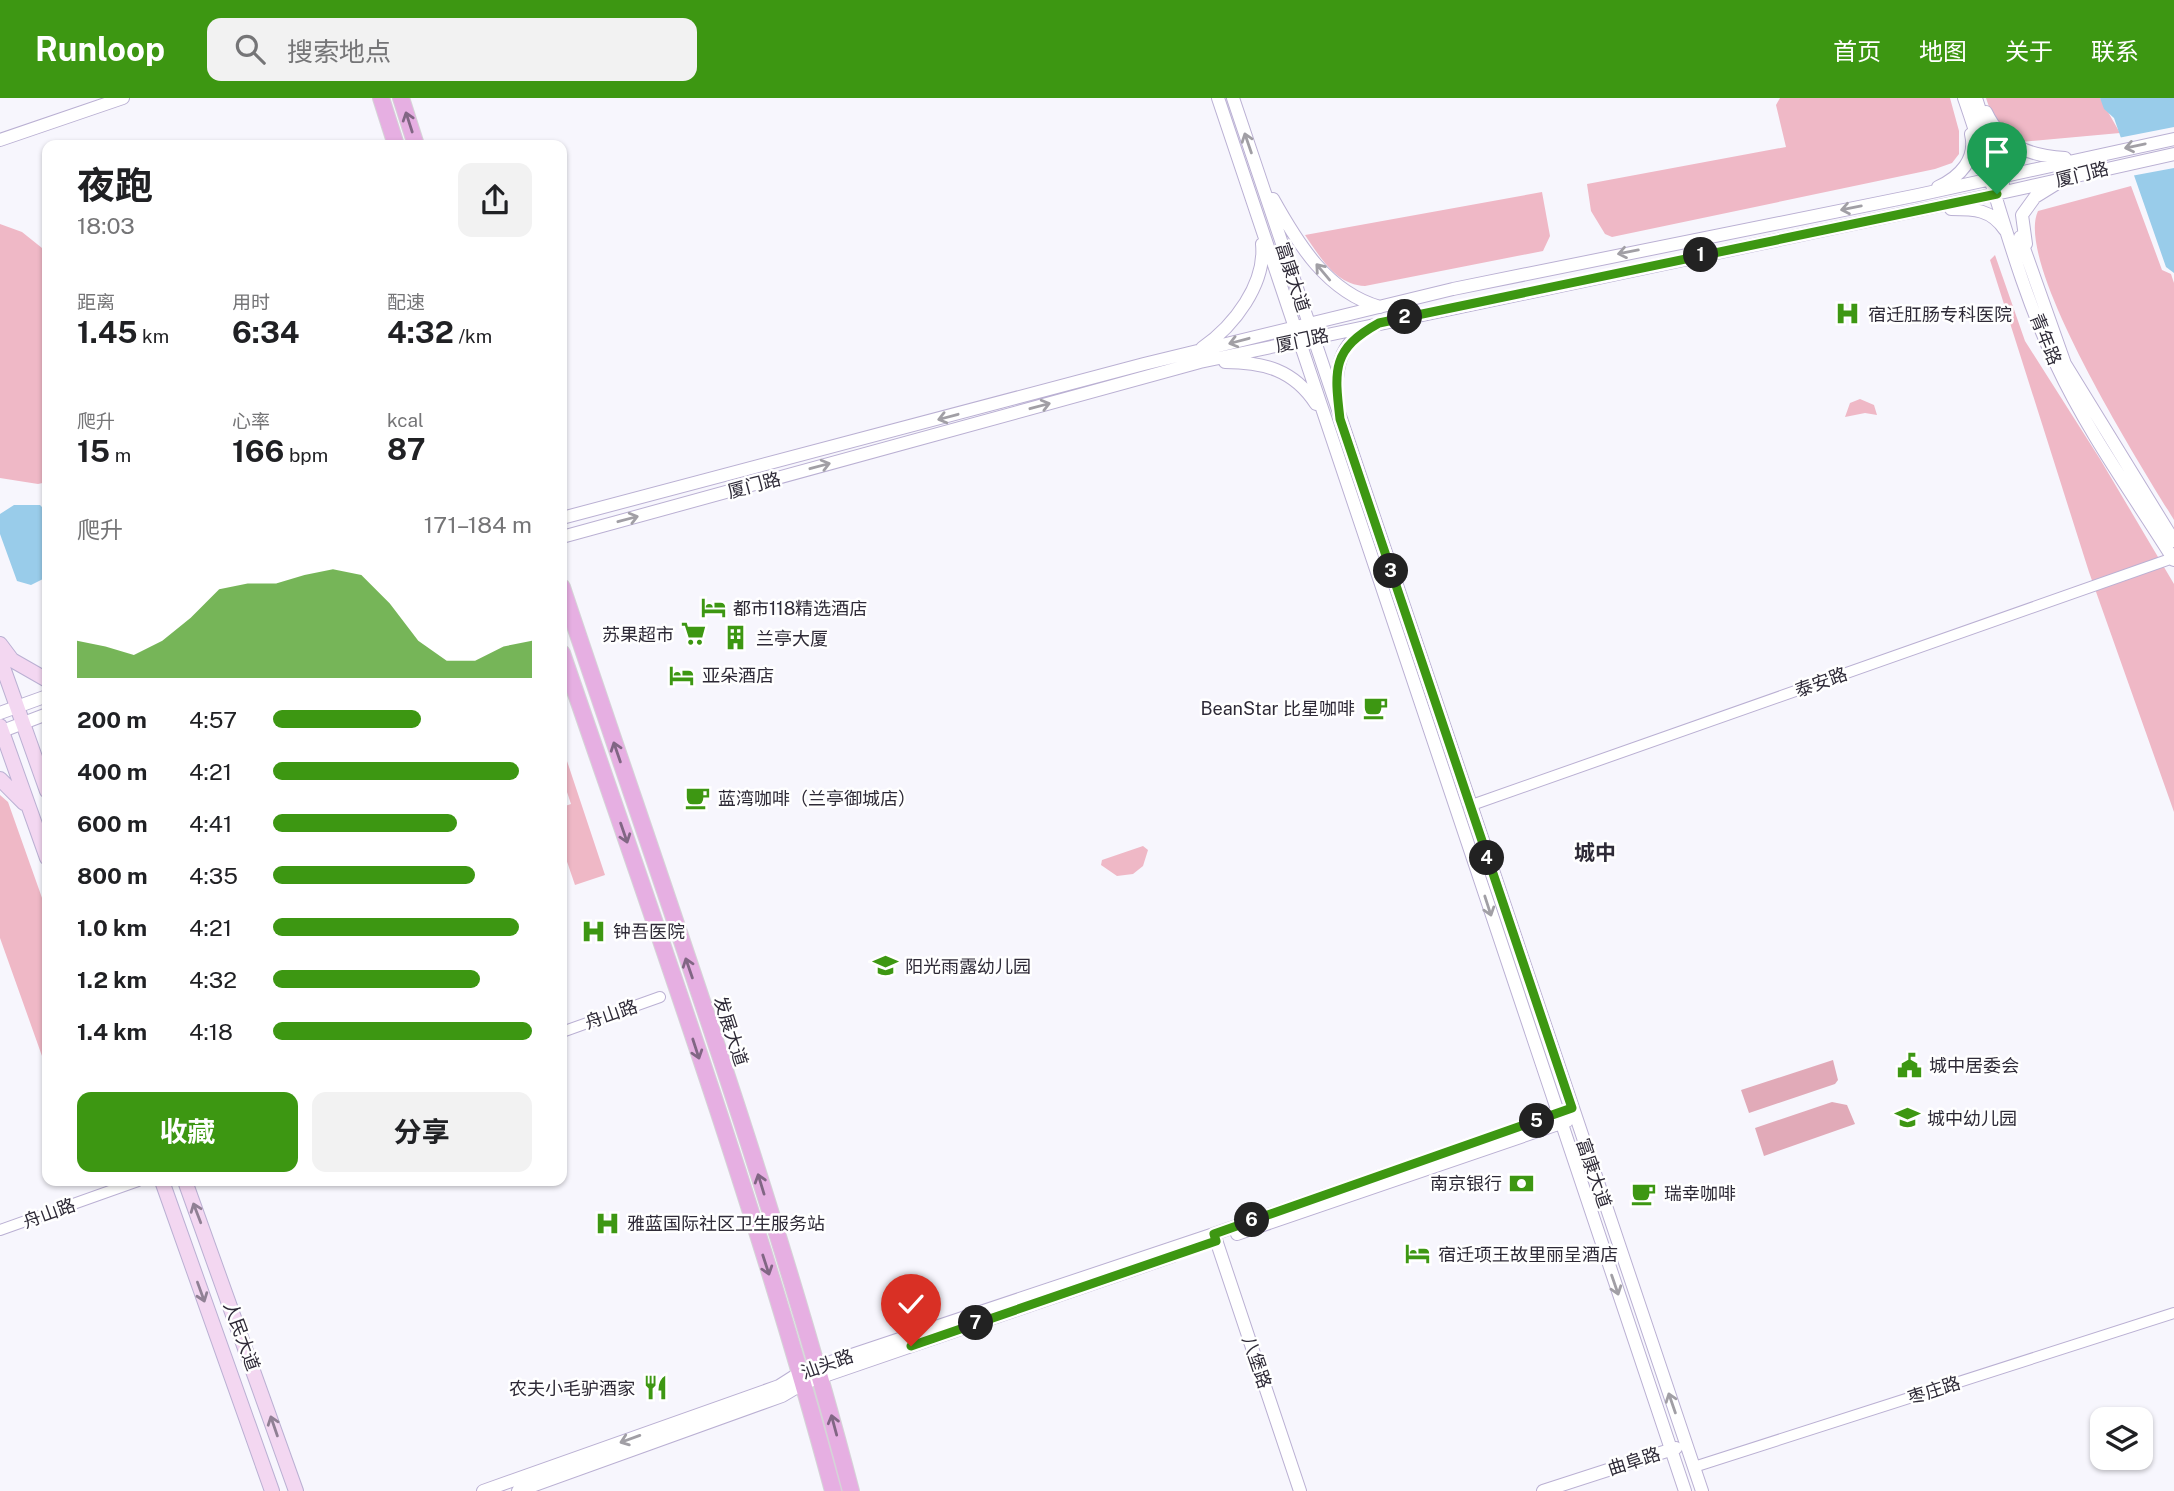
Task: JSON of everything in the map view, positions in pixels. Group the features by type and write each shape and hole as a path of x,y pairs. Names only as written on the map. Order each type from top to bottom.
{"main road":[{"path":"381,98 394,140"},
{"path":"401,98 414,140"},
{"name":"发展大道","path":"567,602 756,1166 820,1371 851,1491"},
{"path":"0,645 12,660 42,677"},
{"path":"0,659 42,778"},
{"path":"567,668 646,898 802,1377 833,1491"},
{"path":"1,729 42,845"},
{"path":"0,779 15,792 31,813"},
{"name":"人民大道","path":"164,1186 272,1491"},
{"name":"人民大道","path":"187,1186 296,1491"}],"street":[{"path":"0,140 123,98"},
{"name":"富康大道","path":"1218,98 1302,325"},
{"name":"富康大道","path":"1233,98 1259,174 1306,339 1469,806 1702,1491"},
{"path":"1918,195 1943,184 1969,163 1972,141 1962,98"},
{"name":"青年路","path":"1962,98 1996,178 2063,380 2174,559"},
{"path":"1978,98 1992,124 2008,142 2020,149 2063,158 2096,154"},
{"name":"青年路","path":"1978,98 1996,178"},
{"name":"厦门路","path":"567,536 1198,357 1302,325 1573,263 1918,195 2174,139"},
{"name":"厦门路","path":"567,517 1198,357 1306,339 2174,154"},
{"path":"1259,174 1282,216 1321,271 1346,293 1380,307"},
{"path":"2031,287 2022,215 2035,197 2070,177"},
{"path":"1198,357 1240,310 1264,261 1246,179"},
{"path":"1922,209 1973,209 1996,217 2012,243 2031,287"},
{"name":"青年路","path":"2031,287 2068,371 2174,541"},
{"path":"1334,420 1339,361 1356,336 1379,323"},
{"path":"1198,357 1253,362 1283,371 1302,384 1334,420"},
{"name":"富康大道","path":"1334,420 1558,1119 1685,1491"},
{"name":"泰安路","path":"1469,806 2174,559"},
{"path":"0,713 42,698"},
{"path":"1,729 42,716"},
{"name":"舟山路","path":"567,1030 660,997"},
{"name":"汕头路","path":"483,1491 802,1377 1215,1238 1574,1113"},
{"name":"舟山路","path":"0,1230 124,1186"},
{"name":"八堡路","path":"1215,1238 1300,1491"},
{"name":"枣庄路","path":"1694,1467 2174,1314"},
{"name":"汕头路","path":"519,1491 782,1396 802,1377"},
{"name":"曲阜路","path":"1543,1491 1686,1444"}],"shaded area":[{"path":"1780,98 1950,98 1959,131 1959,154 1952,163 1935,169 1612,237 1605,234 1591,211 1587,184 1786,147 1776,105"},
{"path":"1986,98 2100,98 2120,133 2021,142 2008,135 1998,124"},
{"path":"2131,186 2162,270 2171,274 2174,283 2174,520 2085,366 2044,274 2035,237 2038,211"},
{"path":"1542,192 1550,236 1543,251 1365,286 1345,281 1337,275 1323,261 1305,235"},
{"path":"0,224 22,232 42,248 42,483 0,478"},
{"path":"1995,255 2025,341 2100,459 2174,584 2174,812 2089,572 1990,260"},
{"path":"1860,399 1874,405 1877,415 1865,413 1845,417 1850,403"},
{"path":"567,761 605,875 575,885 567,862 567,805 571,804 567,792"},
{"path":"0,795 8,802 42,898 42,1056 0,938"},
{"path":"1143,846 1148,850 1143,866 1133,874 1117,876 1101,865 1102,860"},
{"path":"1833,1060 1838,1080 1835,1084 1749,1113 1741,1090"},
{"path":"1832,1102 1847,1105 1855,1124 1764,1156 1755,1128"}],"water":[{"path":"2100,98 2174,98 2174,273 2166,267 2114,118 2104,109"},
{"path":"14,505 42,507 42,580 31,585 17,581 0,534 0,514"}],"pier":[{"path":"2174,127 2174,168 2131,176 2118,138"}],"place":[{"name":"宿迁肛肠专科医院","path":"1848,314"},
{"name":"都市118精选酒店","path":"713,608"},
{"name":"苏果超市","path":"694,634"},
{"name":"兰亭大厦","path":"736,638"},
{"name":"亚朵酒店","path":"682,675"},
{"name":"BeanStar 比星咖啡","path":"1375,708"},
{"name":"蓝湾咖啡（兰亭御城店）","path":"698,798"},
{"name":"钟吾医院","path":"593,931"},
{"name":"阳光雨露幼儿园","path":"885,966"},
{"name":"城中居委会","path":"1909,1065"},
{"name":"城中幼儿园","path":"1907,1118"},
{"name":"南京银行","path":"1522,1183"},
{"name":"瑞幸咖啡","path":"1644,1193"},
{"name":"雅蓝国际社区卫生服务站","path":"607,1223"},
{"name":"宿迁项王故里丽呈酒店","path":"1418,1254"},
{"name":"农夫小毛驴酒家","path":"655,1388"}],"district":[{"name":"城中","path":"1595,852"}],"route":[{"path":"911,1346 1216,1241 1214,1234 1572,1108 1340,419 1336,374 1339,361 1356,336 1379,323 1997,194"}]}
